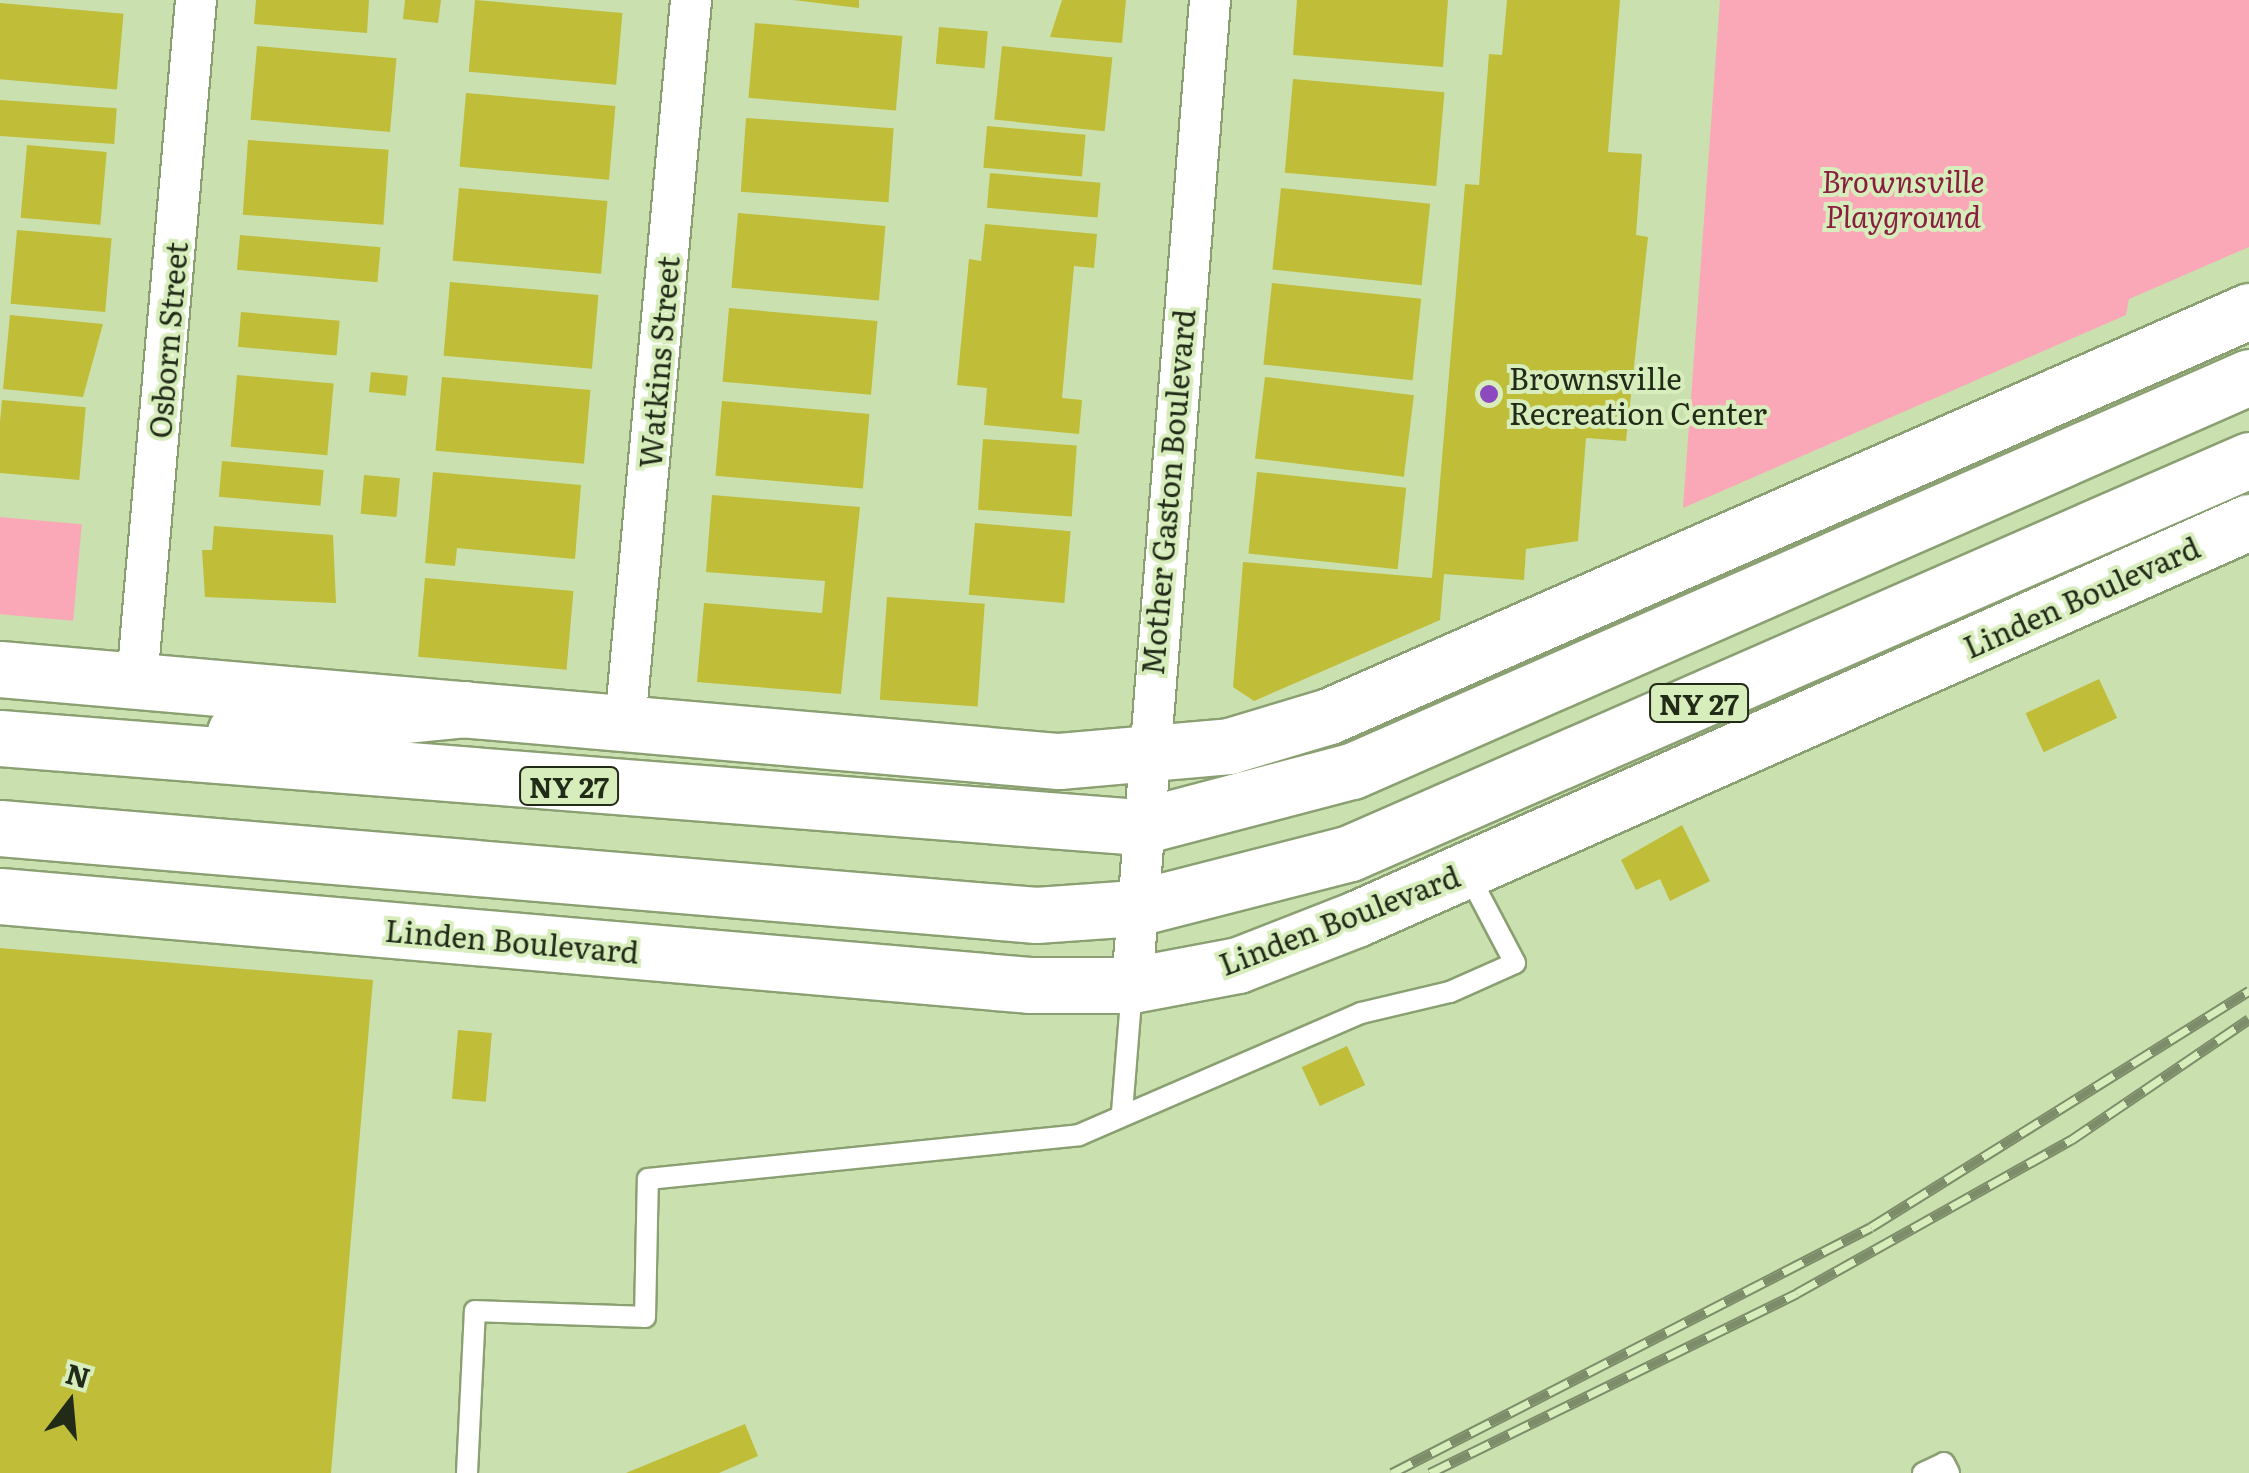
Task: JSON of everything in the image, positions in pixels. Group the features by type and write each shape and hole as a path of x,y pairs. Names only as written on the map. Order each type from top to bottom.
{"main road":[{"path":"0,668 1058,761 1144,758 1229,746 1328,716 2249,310"},
{"name":"NY 27","path":"0,738 1138,827 1352,771 2249,377"},
{"name":"Linden Boulevard","path":"0,828 1036,915 1136,908 1350,853 2249,460"},
{"name":"Linden Boulevard","path":"0,896 1030,984 1132,984 1238,965 1466,870 2249,522"},
{"path":"98,746 466,709"}],"street":[{"name":"Osborn Street","path":"137,680 196,0"},
{"name":"Watkins Street","path":"626,724 690,0"},
{"name":"Mother Gaston Boulevard","path":"1132,984 1138,827 1210,0"}],"lane":[{"path":"467,1473 475,1310 644,1318 648,1179 1080,1135 1122,1112 1360,1013 1450,992 1515,963 1466,870"},
{"path":"1122,1112 1132,984"},
{"path":"1923,1473 1944,1463 1949,1473"}],"green space":[{"name":"Brownsville Playground","path":"1720,0 2249,0 2249,247 2129,299 2126,315 1683,508"},
{"path":"0,517 82,524 73,621 0,614"}],"building":[{"path":"256,0 369,0 367,33 254,24"},
{"path":"405,0 441,0 438,23 403,19"},
{"path":"475,0 622,13 616,85 469,72"},
{"path":"793,0 859,0 859,8"},
{"path":"1062,0 1126,0 1122,43 1050,37"},
{"path":"1297,0 1448,0 1443,67 1293,55"},
{"path":"1507,0 1620,0 1608,152 1642,154 1636,235 1648,237 1626,441 1586,438 1578,541 1526,549 1524,580 1444,574 1440,620 1254,701 1233,687 1243,562 1432,578 1465,184 1479,185 1489,54 1502,55"},
{"path":"0,3 124,14 117,90 0,79"},
{"path":"755,23 902,36 896,111 748,98"},
{"path":"939,27 988,31 985,68 936,64"},
{"path":"257,46 396,58 390,132 251,120"},
{"path":"1002,46 1112,58 1105,131 994,120"},
{"path":"1293,79 1444,92 1436,186 1285,173"},
{"path":"466,93 615,106 609,180 460,167"},
{"path":"0,100 117,108 114,144 0,136"},
{"path":"746,118 894,128 888,202 741,192"},
{"path":"987,126 1086,135 1082,176 983,168"},
{"path":"248,140 389,150 383,225 243,215"},
{"path":"27,145 107,152 100,225 21,218"},
{"path":"990,173 1101,183 1098,218 987,208"},
{"path":"459,188 607,201 601,274 453,261"},
{"path":"1281,188 1430,204 1422,285 1272,270"},
{"path":"738,213 885,226 879,301 731,288"},
{"path":"985,224 1097,234 1094,268 1074,266 1062,398 1082,400 1079,434 984,425 987,388 957,385 969,259 981,261"},
{"path":"17,230 112,238 105,312 11,304"},
{"path":"240,235 380,247 377,282 237,270"},
{"path":"450,282 598,295 592,369 444,356"},
{"path":"1272,283 1421,299 1413,380 1263,365"},
{"path":"729,308 877,321 871,395 723,382"},
{"path":"241,312 340,321 337,355 238,347"},
{"path":"10,315 103,324 83,397 3,389"},
{"path":"371,372 408,376 406,396 369,392"},
{"path":"237,375 334,383 327,455 231,447"},
{"path":"442,377 590,390 584,464 436,451"},
{"path":"1265,377 1414,395 1404,477 1255,458"},
{"path":"2,400 86,407 79,480 0,473"},
{"path":"722,401 869,414 863,489 715,476"},
{"path":"983,439 1077,446 1072,516 978,510"},
{"path":"222,461 324,470 320,506 219,497"},
{"path":"433,472 581,485 575,559 457,548 455,566 425,563"},
{"path":"1257,472 1406,488 1398,569 1248,554"},
{"path":"364,475 400,478 396,517 361,514"},
{"path":"712,495 860,507 841,694 697,682 704,603 822,613 825,581 706,572"},
{"path":"975,523 1071,531 1064,603 969,595"},
{"path":"214,526 333,535 336,603 205,597 202,550 212,550"},
{"path":"425,578 573,591 567,670 418,657"},
{"path":"887,597 985,604 978,707 880,700"},
{"path":"2099,679 2117,718 2044,752 2026,713"},
{"path":"1682,825 1710,881 1670,901 1660,879 1636,890 1621,860"},
{"path":"0,948 373,980 331,1473 0,1473"},
{"path":"458,1030 492,1033 486,1102 452,1099"},
{"path":"1347,1046 1365,1085 1320,1106 1302,1067"},
{"path":"745,1424 758,1456 719,1473 626,1473"}],"railway":[{"path":"1392,1473 1871,1227 2249,991"},
{"path":"1430,1473 1797,1293 2071,1140 2249,1019"}],"place":[{"name":"Brownsville Recreation Center","path":"1489,394"}]}
